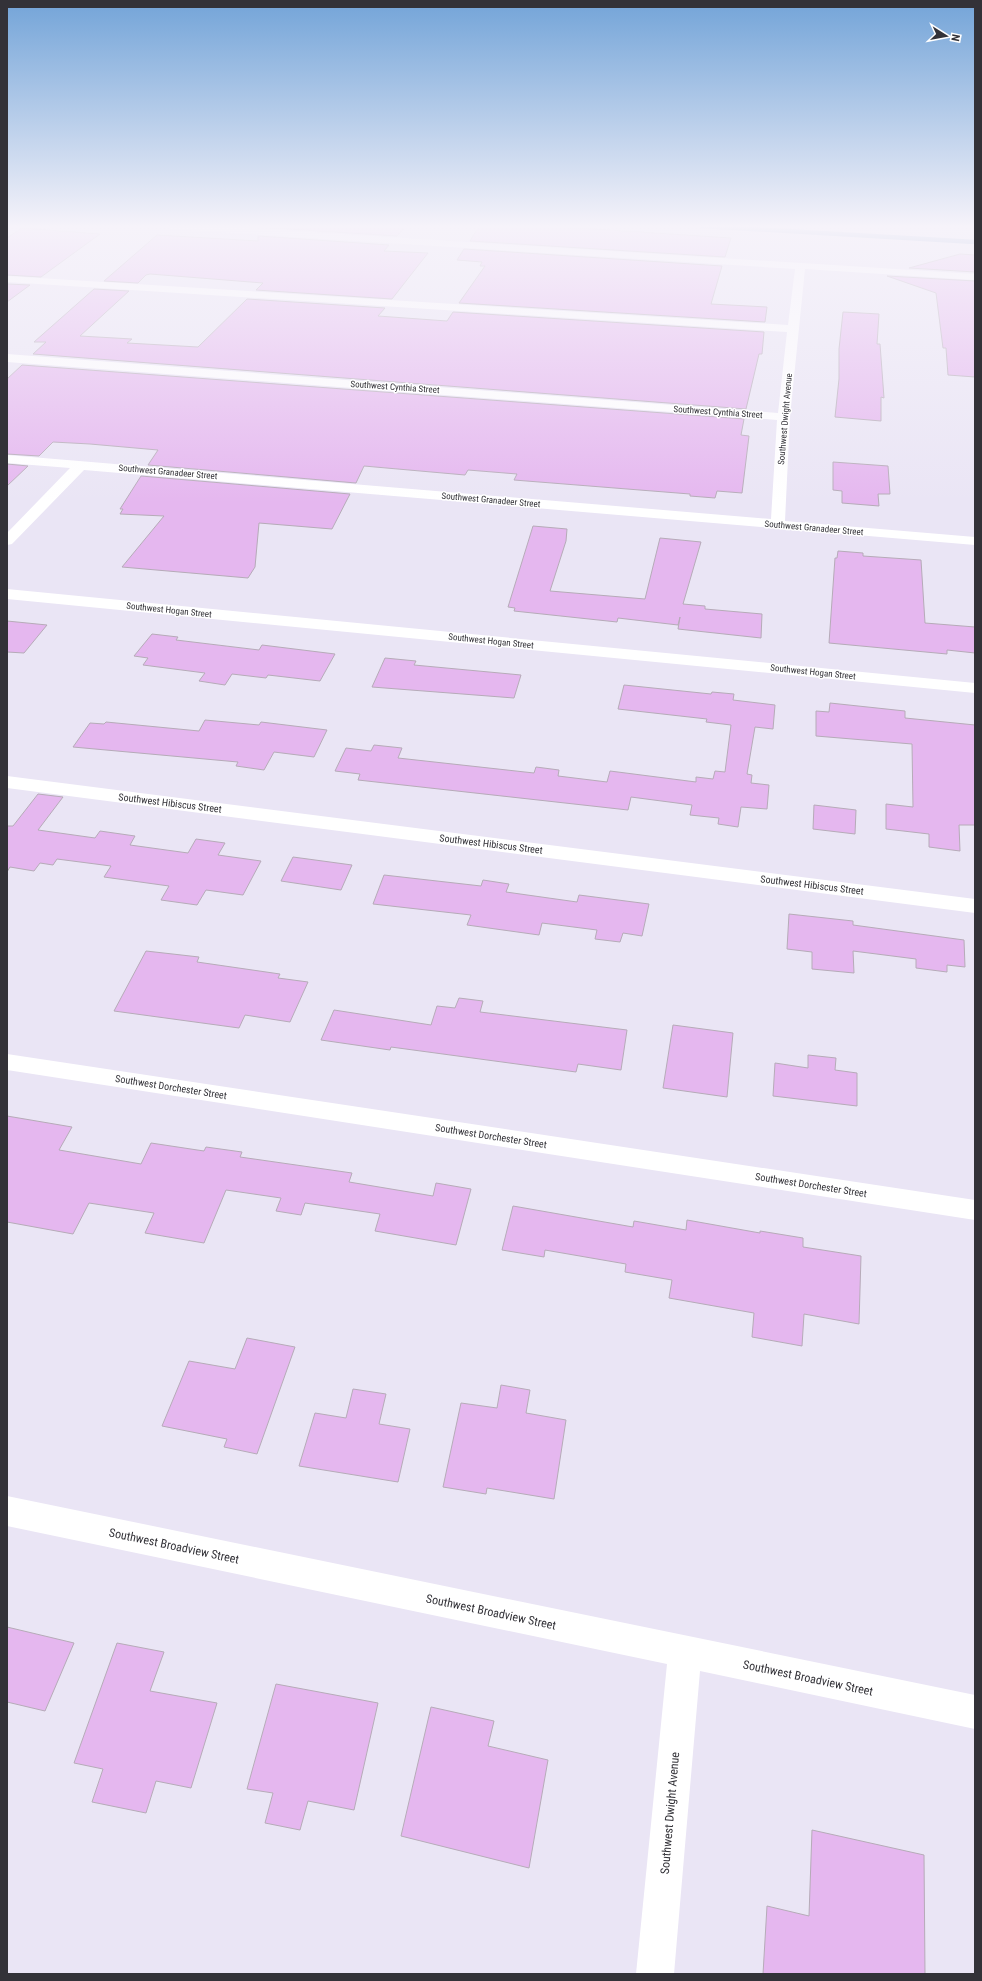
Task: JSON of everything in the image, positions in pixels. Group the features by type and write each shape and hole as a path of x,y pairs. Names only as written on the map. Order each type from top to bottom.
{"street":[{"path":"627,318 793,329"},
{"name":"Southwest Dwight Avenue","path":"778,525 784,417 794,318"},
{"name":"Southwest Cynthia Street","path":"7,358 784,417"},
{"name":"Southwest Granadeer Street","path":"7,459 975,541"},
{"path":"7,541 81,465"},
{"name":"Southwest Hogan Street","path":"7,594 975,688"},
{"name":"Southwest Hibiscus Street","path":"7,782 975,906"},
{"name":"Southwest Dorchester Street","path":"7,1062 975,1210"},
{"name":"Southwest Broadview Street","path":"7,1511 975,1712"},
{"name":"Southwest Dwight Avenue","path":"655,1974 684,1652"}],"building":[{"path":"61,318 99,318 80,336 132,339 127,343 198,347 227,318 412,318 447,321 449,318 553,318 764,332 762,354 759,354 746,409 33,354 46,342 34,342"},
{"path":"708,318 765,318 765,322"},
{"path":"842,318 879,318 877,344 880,344 884,398 881,397 881,421 835,417 839,379 839,349"},
{"path":"939,318 975,318 975,377 948,375 946,348 943,348"},
{"path":"22,365 744,419 741,435 749,436 742,493 717,491 715,498 690,496 690,494 514,480 517,474 468,470 465,475 364,466 356,483 148,465 158,450 53,442 39,456 7,454 7,379"},
{"path":"833,462 888,466 890,494 878,494 879,506 842,503 842,491 833,490"},
{"path":"7,464 28,466 7,486"},
{"path":"141,476 350,494 332,529 259,523 255,567 248,578 122,567 164,516 120,514 123,509 120,509"},
{"path":"533,526 567,529 566,541 550,591 645,599 660,538 701,542 683,604 705,606 705,609 762,614 761,638 678,629 680,617 678,625 618,618 617,622 514,611 515,608 508,607"},
{"path":"838,551 863,553 863,556 921,560 925,623 975,627 975,653 947,650 947,654 829,643 835,558 837,558"},
{"path":"7,621 47,625 24,653 7,652"},
{"path":"152,634 178,637 176,640 259,650 262,645 335,654 320,681 268,675 266,678 232,674 225,685 199,681 205,673 143,665 148,658 134,656"},
{"path":"385,658 416,661 414,665 521,675 514,698 372,687"},
{"path":"624,685 711,694 712,692 734,694 733,700 775,705 773,729 755,727 747,774 752,775 751,783 769,785 767,809 741,807 738,827 718,824 719,818 690,815 692,805 631,797 628,810 358,780 360,774 335,771 346,748 371,751 374,745 402,748 398,758 534,773 536,767 559,770 558,776 607,782 610,771 696,782 696,777 713,779 715,771 725,772 731,725 706,722 707,719 618,709"},
{"path":"830,703 905,711 905,718 975,725 975,825 959,825 960,851 929,847 929,834 886,829 886,804 913,807 912,744 816,736 816,711 829,712"},
{"path":"205,720 259,725 261,722 327,730 314,757 274,752 264,770 236,766 238,762 73,747 90,723 104,724 106,722 199,731"},
{"path":"38,794 63,797 38,830 95,838 100,831 135,836 130,845 188,853 196,839 225,843 218,855 261,861 243,895 206,890 197,905 161,900 169,886 104,877 111,866 57,859 53,865 40,863 34,871 10,867 7,872 7,826 13,826"},
{"path":"814,805 856,810 855,834 813,829"},
{"path":"293,857 352,865 341,890 281,881"},
{"path":"384,875 481,886 483,880 509,884 506,892 577,902 579,895 649,904 642,936 623,933 620,942 595,939 597,930 542,923 539,935 467,925 471,915 373,904"},
{"path":"789,914 853,921 853,925 964,940 965,967 947,965 947,972 916,968 916,959 853,951 854,973 812,969 812,952 787,949"},
{"path":"146,951 199,957 197,962 280,974 278,978 308,982 290,1022 245,1015 239,1028 114,1011"},
{"path":"459,998 483,1001 480,1012 627,1030 621,1070 578,1064 576,1072 391,1047 390,1050 321,1040 334,1010 431,1025 437,1006 455,1008"},
{"path":"673,1025 733,1033 727,1097 663,1088"},
{"path":"808,1055 836,1058 835,1070 857,1073 857,1106 773,1096 775,1063 808,1068"},
{"path":"7,1116 72,1127 59,1150 141,1164 151,1143 204,1151 206,1147 242,1152 240,1157 352,1173 349,1182 433,1196 436,1183 471,1189 456,1245 375,1231 380,1214 305,1203 301,1215 276,1211 281,1198 226,1190 204,1243 145,1233 154,1213 89,1203 73,1234 7,1222"},
{"path":"513,1206 633,1227 634,1221 686,1230 687,1220 760,1233 760,1231 803,1238 803,1247 861,1256 859,1324 804,1314 802,1346 752,1337 754,1313 669,1298 672,1280 625,1272 626,1264 545,1250 544,1257 502,1250"},
{"path":"247,1338 295,1347 257,1454 224,1447 227,1439 162,1426 189,1361 235,1369"},
{"path":"501,1385 530,1390 526,1413 566,1420 554,1499 487,1488 486,1494 443,1487 461,1403 497,1408"},
{"path":"353,1389 386,1394 379,1424 410,1429 398,1482 299,1466 315,1413 346,1418"},
{"path":"7,1627 74,1643 45,1711 7,1702"},
{"path":"117,1643 164,1652 150,1691 217,1703 191,1788 156,1781 146,1813 92,1802 103,1769 74,1763"},
{"path":"276,1684 378,1703 354,1810 308,1801 300,1830 265,1823 273,1793 247,1789"},
{"path":"431,1707 494,1721 488,1746 548,1760 529,1868 401,1836"},
{"path":"812,1830 924,1855 925,1974 763,1974 767,1906 809,1916"}]}
